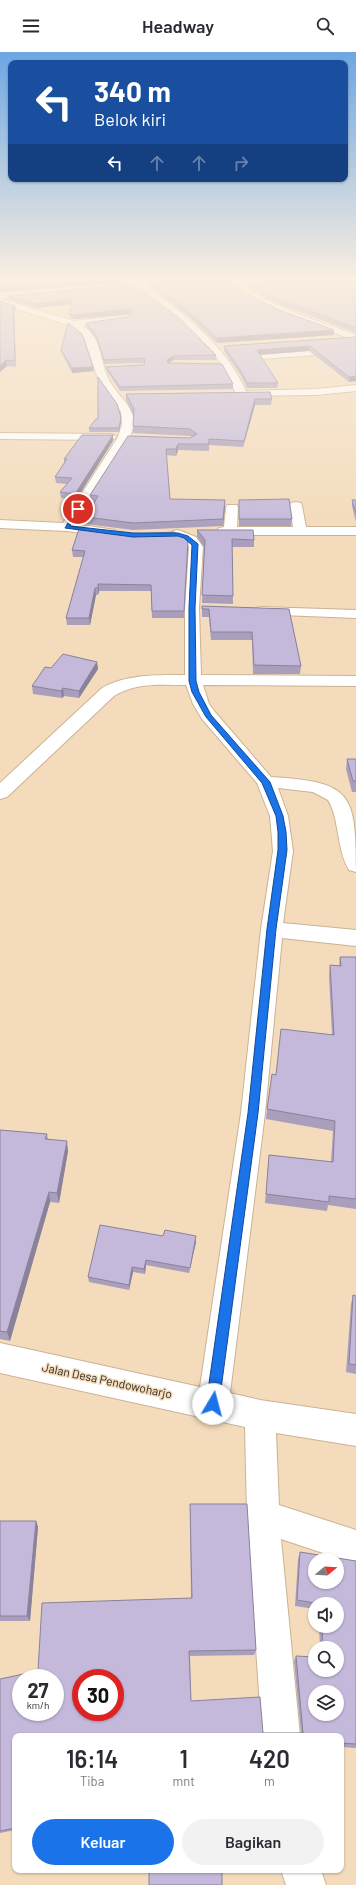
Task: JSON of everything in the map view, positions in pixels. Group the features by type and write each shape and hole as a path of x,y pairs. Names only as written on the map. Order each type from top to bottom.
{"street":[{"path":"67,527 124,437 127,428 128,418 116,396 103,379 98,365"},
{"path":"226,365 238,394 316,392 356,388"},
{"path":"116,396 132,396"},
{"path":"0,436 138,438"},
{"path":"296,506 300,531"},
{"path":"230,531 232,508"},
{"path":"0,524 67,527 120,534"},
{"path":"213,1404 253,1113 272,929 282,850 282,832 280,816 266,782 208,715 201,704 193,681 199,608 196,547 192,540 173,535 230,531 356,531"},
{"path":"246,610 356,614"},
{"path":"0,793 108,692 118,686 134,681 145,680 356,681"},
{"path":"266,782 313,786 323,789 333,795 339,802 352,843 356,865"},
{"path":"272,929 356,938"},
{"name":"Jalan Desa Pendowoharjo","path":"0,1358 260,1415 356,1430"},
{"path":"260,1415 262,1516 281,1733"},
{"path":"262,1516 356,1547"},
{"path":"302,1873 306,1885"}],"building":[{"path":"70,365 92,365 93,367 72,368"},
{"path":"222,365 233,384 120,387 106,367"},
{"path":"237,365 266,365 278,383 247,383"},
{"path":"333,365 356,365 356,376 349,377"},
{"path":"98,377 117,404 121,417 119,428 89,428 96,419 98,419"},
{"path":"270,392 272,399 255,399 244,441 209,439 209,444 178,444 176,449 166,449 170,499 225,500 223,519 133,523 86,517 98,496 90,495 128,436 190,438 197,434 190,429 133,426 134,409 126,394"},
{"path":"82,435 113,435 75,494 60,492 72,478 55,477 67,459 64,459"},
{"path":"289,499 292,519 239,519 239,500"},
{"path":"352,500 356,500 356,513"},
{"path":"79,529 133,534 174,532 185,538 188,541 184,611 152,611 151,585 98,584 98,588 95,588 89,618 66,618 85,551 72,550"},
{"path":"197,530 253,530 254,540 232,539 233,596 202,595 205,540"},
{"path":"202,606 289,609 301,666 254,665 252,632 211,632 209,609 202,609"},
{"path":"63,654 97,662 79,691 63,688 61,691 32,686 45,667 51,668"},
{"path":"347,759 356,759 356,781 353,781"},
{"path":"340,957 356,957 356,1199 329,1196 329,1202 266,1194 269,1155 333,1162 335,1121 267,1109 272,1074 276,1075 281,1029 334,1035 330,965 341,966"},
{"path":"0,1130 47,1134 45,1139 67,1141 57,1193 49,1192 7,1332 0,1331"},
{"path":"100,1225 163,1236 165,1230 196,1236 190,1268 146,1260 144,1269 132,1267 129,1285 88,1277"},
{"path":"353,1295 356,1296 356,1365 349,1364"},
{"path":"190,1504 247,1504 256,1650 189,1651 191,1701 260,1697 263,1733 12,1733 12,1829 0,1831 0,1679 12,1676 12,1721 64,1721 64,1669 38,1669 42,1603 192,1598"},
{"path":"0,1521 36,1521 27,1616 0,1616"},
{"path":"300,1552 308,1553 308,1589 344,1589 344,1559 356,1561 356,1744 344,1743 344,1733 303,1733 296,1656 308,1657 308,1677 344,1677 344,1641 323,1641 322,1633 344,1633 344,1597 308,1597 308,1602 297,1600"},
{"path":"149,1873 222,1873 222,1885 149,1885"}],"route":[{"path":"78,509 67,527 133,535 178,534 192,540 195,544 192,608 193,681 195,692 208,715 222,733 266,782 274,798 280,816 282,850 272,929 253,1113 213,1404"}]}
